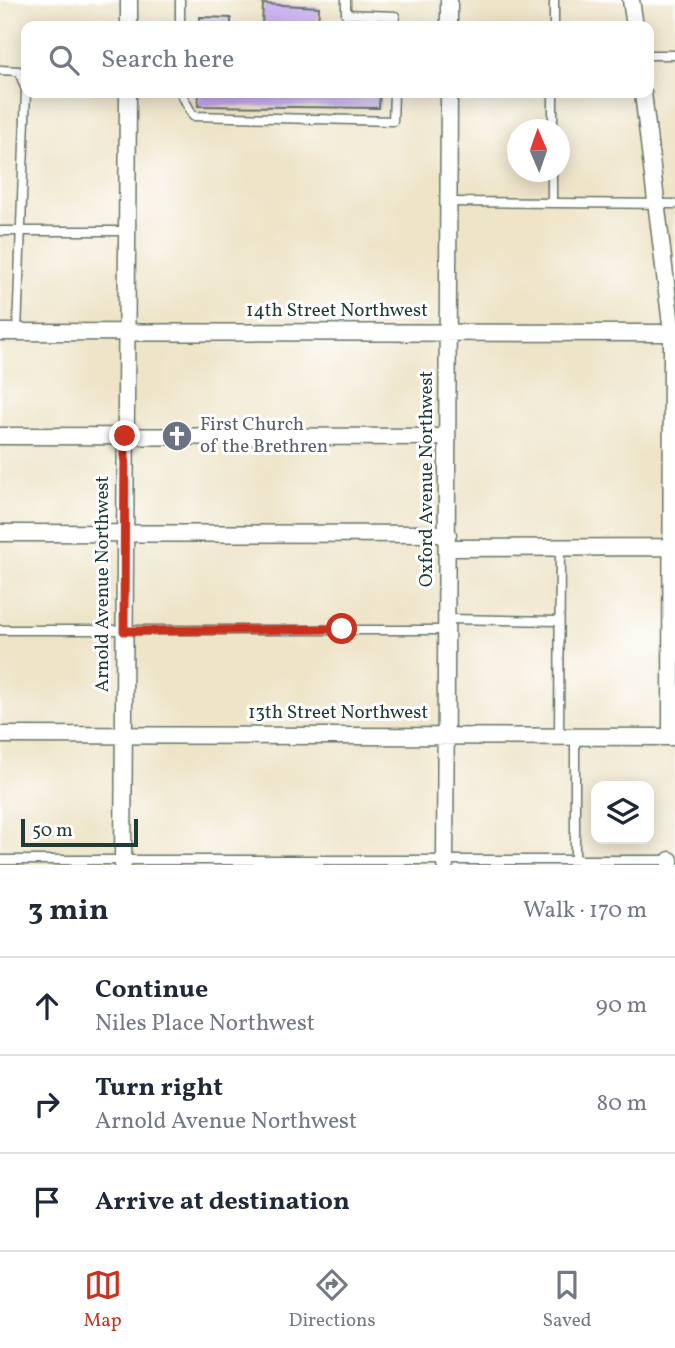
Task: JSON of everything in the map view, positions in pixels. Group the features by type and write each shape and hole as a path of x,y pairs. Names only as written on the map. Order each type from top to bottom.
{"street":[{"path":"129,0 129,21"},
{"path":"449,0 449,21"},
{"path":"631,0 634,21"},
{"name":"Arnold Avenue Northwest","path":"123,863 128,98"},
{"name":"Oxford Avenue Northwest","path":"445,863 449,98"},
{"path":"644,98 674,333 673,737"},
{"name":"14th Street Northwest","path":"0,332 674,333"},
{"path":"0,436 447,437"},
{"path":"0,533 124,533 448,541 559,549 673,548"},
{"name":"13th Street Northwest","path":"0,734 673,737"}],"lane":[{"path":"180,0 180,21"},
{"path":"346,0 346,14 395,16 394,21"},
{"path":"554,0 554,21"},
{"path":"654,55 675,55"},
{"path":"0,70 19,71 21,76"},
{"path":"18,332 26,98"},
{"path":"184,98 193,116 393,121 394,98"},
{"path":"553,98 553,119"},
{"path":"552,182 552,203"},
{"path":"449,202 675,204"},
{"path":"0,231 127,231"},
{"path":"559,549 558,621 575,860"},
{"path":"0,630 124,631 558,621"},
{"path":"0,860 123,863 445,863 575,860 672,862"}],"building":[{"path":"263,4 319,7 318,21 262,21"},
{"path":"200,17 231,18 231,21 200,21"},
{"path":"199,98 380,98 379,108 198,106"}],"place":[{"name":"First Church of the Brethren","path":"177,436"}],"route":[{"path":"125,436 124,631 342,629"}]}
